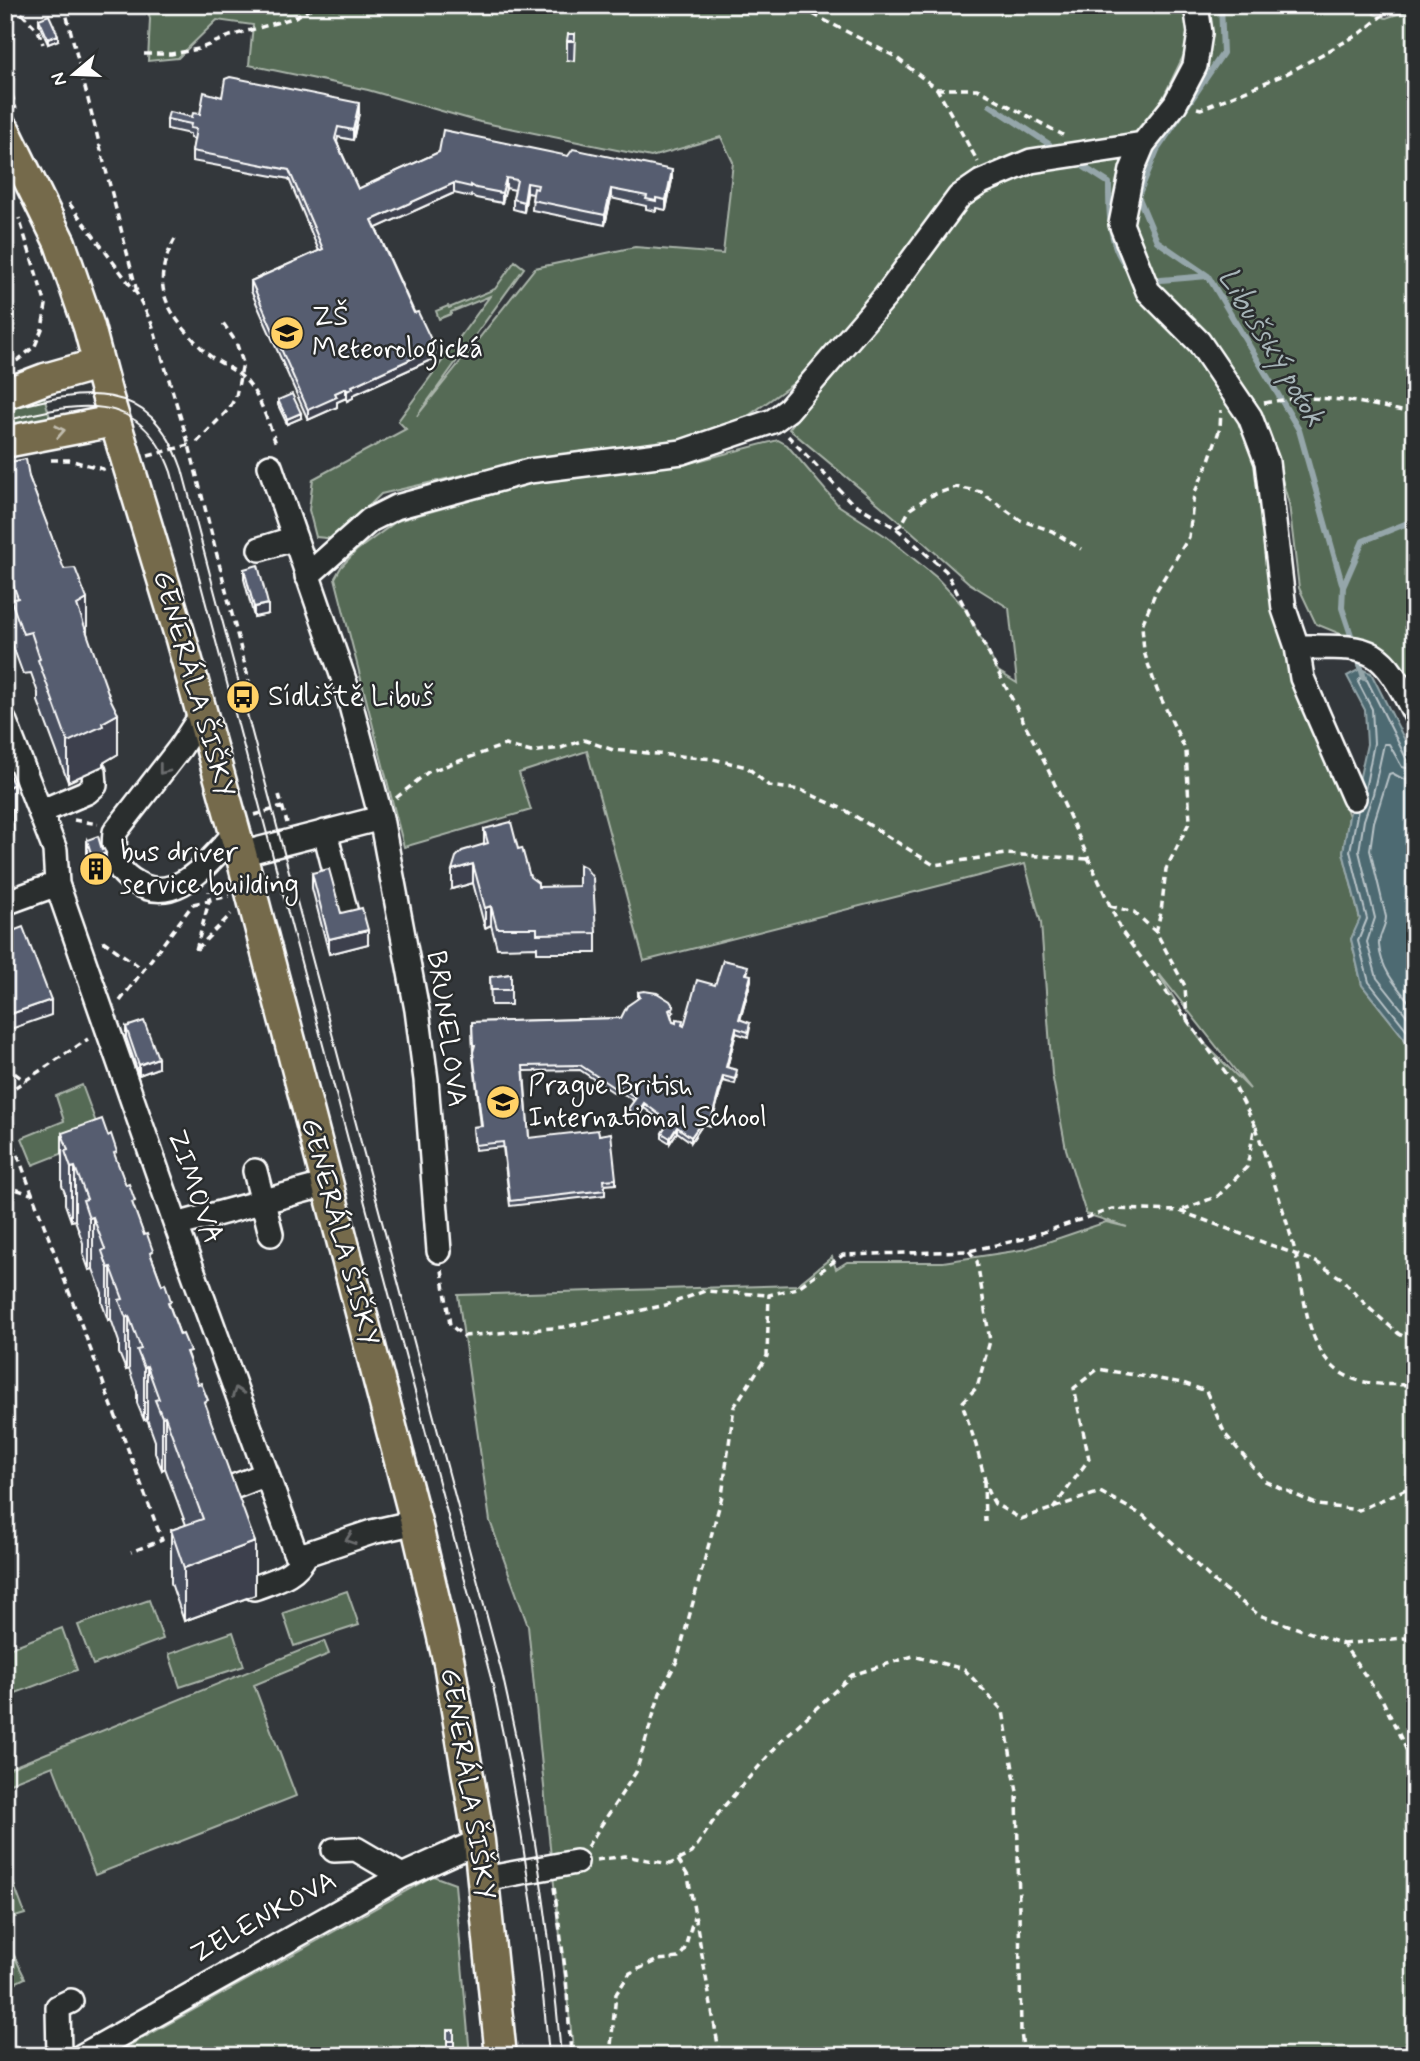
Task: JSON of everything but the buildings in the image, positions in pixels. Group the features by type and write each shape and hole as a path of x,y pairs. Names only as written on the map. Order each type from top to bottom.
{"main road":[{"name":"GENERÁLA ŠIŠKY","path":"11,121 69,267 89,327 114,421 202,714 242,835 327,1184 416,1522 449,1663 479,1841 501,2056"},
{"path":"5,394 98,364"},
{"path":"5,442 114,421"}],"street":[{"path":"1196,5 1200,33 1195,66 1175,104 1143,144 1132,170 1121,224 1148,290 1199,342 1251,417 1268,462 1284,609 1297,647 1303,678 1354,799"},
{"path":"307,576 370,520 396,507 529,471 682,452 773,421 788,410 885,297 958,197 981,182 1031,162 1143,144"},
{"name":"BRUNELOVA","path":"275,458 295,538 349,694 385,811 426,1080 439,1251"},
{"path":"260,549 295,538"},
{"path":"1297,647 1358,648 1377,657 1392,672 1415,714"},
{"path":"202,714 180,748 115,832 113,847 117,864 127,877 140,886 157,890 173,889 187,881 242,835 291,840 325,832 385,811"},
{"name":"ZIMOVA","path":"7,730 55,850 57,884 176,1225 295,1552 306,1554"},
{"path":"40,811 88,792 95,785 94,772"},
{"path":"5,788 28,779"},
{"path":"325,832 348,921"},
{"path":"5,903 57,884"},
{"path":"255,1171 271,1234"},
{"path":"176,1225 327,1184"},
{"path":"220,1492 267,1474"},
{"path":"254,1588 291,1573 306,1554 372,1532 416,1522"},
{"name":"ZELENKOVA","path":"82,2056 402,1875 479,1841"},
{"path":"334,1850 356,1849 402,1875"},
{"path":"484,1879 576,1862"},
{"path":"59,2056 58,2007 71,2001"}],"path":[{"path":"13,5 38,30 43,44"},
{"path":"64,5 138,294 152,324 189,444 252,693"},
{"path":"144,54 171,54 199,48 293,18 314,8 476,11 503,5"},
{"path":"791,5 894,56 937,89 980,166 981,182"},
{"path":"1201,109 1286,74 1361,33 1395,5"},
{"path":"5,71 11,121"},
{"path":"937,89 977,89 1066,136"},
{"path":"65,198 138,294"},
{"path":"5,364 18,360 34,346 42,329 46,305 18,215"},
{"path":"175,239 166,255 162,270 164,298 183,328 201,348 240,375 250,386 275,458"},
{"path":"197,442 229,409 236,396 243,363 236,342 223,323"},
{"path":"1262,404 1293,397 1368,403 1415,414"},
{"path":"1156,932 1166,869 1189,821 1188,780 1186,751 1157,690 1144,652 1142,625 1156,591 1189,537 1194,494 1208,466 1220,428 1221,406"},
{"path":"773,421 851,502 896,528 946,571 1040,754 1122,932 1232,1081 1255,1125 1296,1256 1310,1328 1324,1354 1337,1370 1362,1383 1415,1385"},
{"path":"48,460 69,460 103,469 107,482"},
{"path":"896,528 902,524 910,509 930,496 956,487 981,492 1020,520 1052,531 1081,550"},
{"path":"385,811 428,772 505,745 531,752 561,748 584,740 613,750 713,759 747,767 769,786 801,790 845,810 934,864 1005,854 1089,859"},
{"path":"279,795 291,840"},
{"path":"242,835 282,807"},
{"path":"70,820 105,825"},
{"path":"212,881 196,950 232,912"},
{"path":"226,890 235,926"},
{"path":"115,1008 199,895"},
{"path":"193,904 228,897"},
{"path":"1110,905 1134,912 1156,932 1185,986 1187,1022"},
{"path":"103,941 144,970"},
{"path":"5,1094 94,1035"},
{"path":"5,1066 25,1081"},
{"path":"5,1121 162,1540 131,1552"},
{"path":"1180,1211 1219,1196 1247,1167 1255,1125"},
{"path":"5,1186 31,1194"},
{"path":"439,1251 450,1325 464,1336 564,1327 666,1306 705,1291 769,1295 797,1288 843,1255 968,1251 1023,1239 1112,1209 1180,1211 1316,1262 1341,1278 1369,1308 1399,1334 1415,1342"},
{"path":"968,1251 977,1261 990,1341 977,1387 962,1403 995,1504 1021,1519 1100,1492 1144,1516 1217,1584 1259,1615 1343,1644 1404,1638 1415,1640"},
{"path":"576,1862 636,1772 660,1693 677,1661 722,1496 734,1406 767,1356 769,1295"},
{"path":"1053,1509 1089,1459 1074,1388 1098,1369 1183,1383 1206,1391 1225,1434 1265,1481 1318,1505 1359,1510 1415,1485"},
{"path":"984,1471 985,1522"},
{"path":"1343,1644 1382,1699 1412,1759 1412,1821 1415,1828"},
{"path":"605,1859 625,1856 670,1864 692,1853 720,1811 782,1740 852,1675 913,1656 964,1670 1003,1711 1017,1792 1024,2056"},
{"path":"678,1860 688,1876 719,2056"},
{"path":"551,1867 566,1976 571,2056"},
{"path":"610,2056 616,1994 630,1973 658,1960 678,1958 684,1951 695,1914"}],"green space":[{"path":"147,5 567,5 564,10 579,13 590,12 604,5 1187,5 1193,36 1163,98 1129,140 961,192 908,256 794,383 748,416 676,441 541,457 381,494 336,539 316,537 309,510 313,479 406,429 398,421 490,296 439,319 436,311 495,289 515,261 524,268 417,416 535,268 635,247 723,254 733,162 721,137 651,157 480,122 368,90 249,65 253,25 217,20 178,58 148,61 150,19"},
{"path":"1205,5 1376,5 1374,14 1386,18 1415,8 1415,700 1358,641 1316,624 1299,588 1289,504 1269,433 1209,337 1155,282 1130,220 1139,169 1182,111 1203,70 1210,20"},
{"path":"1131,150 1114,221 1214,375 1257,447 1271,604 1349,816 1343,852 1360,920 1351,939 1362,985 1404,1038 1415,1063 1415,2056 574,2056 528,1626 490,1521 458,1295 797,1285 832,1257 836,1269 847,1262 943,1262 1027,1249 1106,1222 1127,1227 1086,1214 1066,1149 1052,1074 1041,923 1025,864 644,961 587,751 519,773 531,810 404,847 335,578 356,551 397,521 548,479 686,464 778,440 787,445 838,505 887,537 936,577 965,608 998,671 1017,683 1009,608 969,583 789,429 890,301 962,199 1035,165","holes":["1160,975 1250,1089 1199,1038"]},
{"path":"42,389 51,421 5,428 5,402"},
{"path":"82,1085 98,1128 74,1149 33,1165 22,1138 64,1121 56,1096"},
{"path":"347,1591 359,1625 294,1646 283,1613"},
{"path":"149,1600 163,1639 93,1665 78,1625"},
{"path":"62,1628 77,1670 5,1697 5,1650"},
{"path":"233,1632 244,1666 180,1687 169,1654"},
{"path":"324,1641 329,1654 254,1685 296,1796 95,1875 53,1766 5,1785 5,1770"},
{"path":"5,1861 25,1914 5,1920"},
{"path":"433,1876 455,1884 470,2056 111,2056"},
{"path":"5,1937 25,1978 5,1988"}],"water":[{"path":"567,5 604,5 590,12 579,13 564,10"},
{"path":"1360,669 1371,673 1415,760 1415,1063 1404,1038 1362,985 1351,939 1360,919 1343,852 1367,744 1365,710 1347,676"}],"waterway":[{"name":"Libušský potok","path":"1221,5 1223,53 1157,150 1138,196 1157,241 1208,276 1299,430 1343,587 1342,608 1354,644"},
{"path":"990,105 1049,144"},
{"path":"1084,167 1109,183 1111,230 1118,252 1131,271"},
{"path":"1161,280 1208,276"},
{"path":"1343,587 1363,541 1415,520"},
{"name":"Libušský potok","path":"1357,655 1364,678"}],"tram line":[{"path":"5,410 61,398 87,395 111,397 132,404 152,417 168,439 182,469 502,1673 538,1863 561,2056"},
{"path":"5,421 56,409 80,407 103,408 124,414 142,426 158,445 171,472 493,1686 527,1870 549,2056"}],"place":[{"name":"ZŠ Meteorologická","path":"287,333"},
{"name":"Sídliště Libuš","path":"243,697"},
{"name":"bus driver service building","path":"96,869"},
{"name":"Prague British International School","path":"503,1102"}]}
